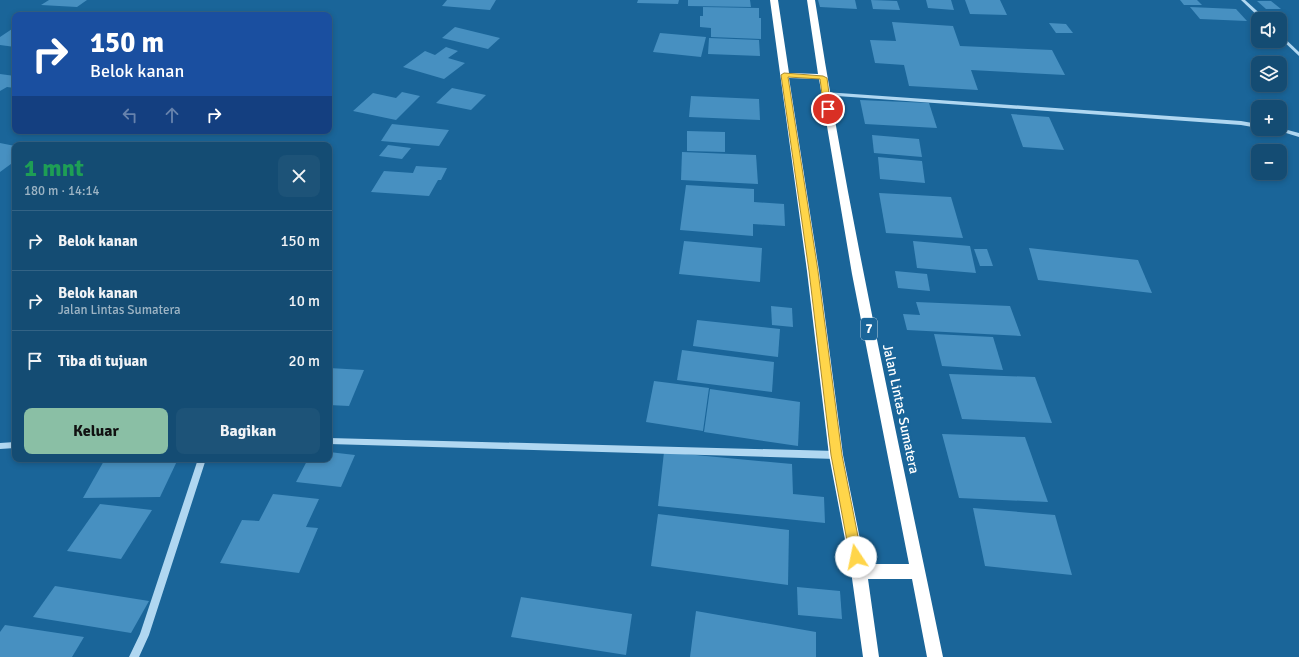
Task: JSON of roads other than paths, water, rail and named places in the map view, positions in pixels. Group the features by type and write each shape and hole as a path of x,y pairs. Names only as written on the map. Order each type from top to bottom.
{"highway":[{"path":"774,0 813,271 836,455 859,571 871,657"},
{"name":"Jalan Lintas Sumatera","path":"811,0 825,94 858,274 935,657"},
{"path":"784,75 823,78"},
{"path":"859,571 919,572"}],"street":[{"path":"1243,0 1256,12"},
{"path":"1287,42 1299,55"},
{"path":"825,94 1251,125"},
{"path":"1287,132 1299,135"},
{"path":"332,441 836,455"},
{"path":"0,446 12,446"},
{"path":"134,657 144,634 201,462"}]}
